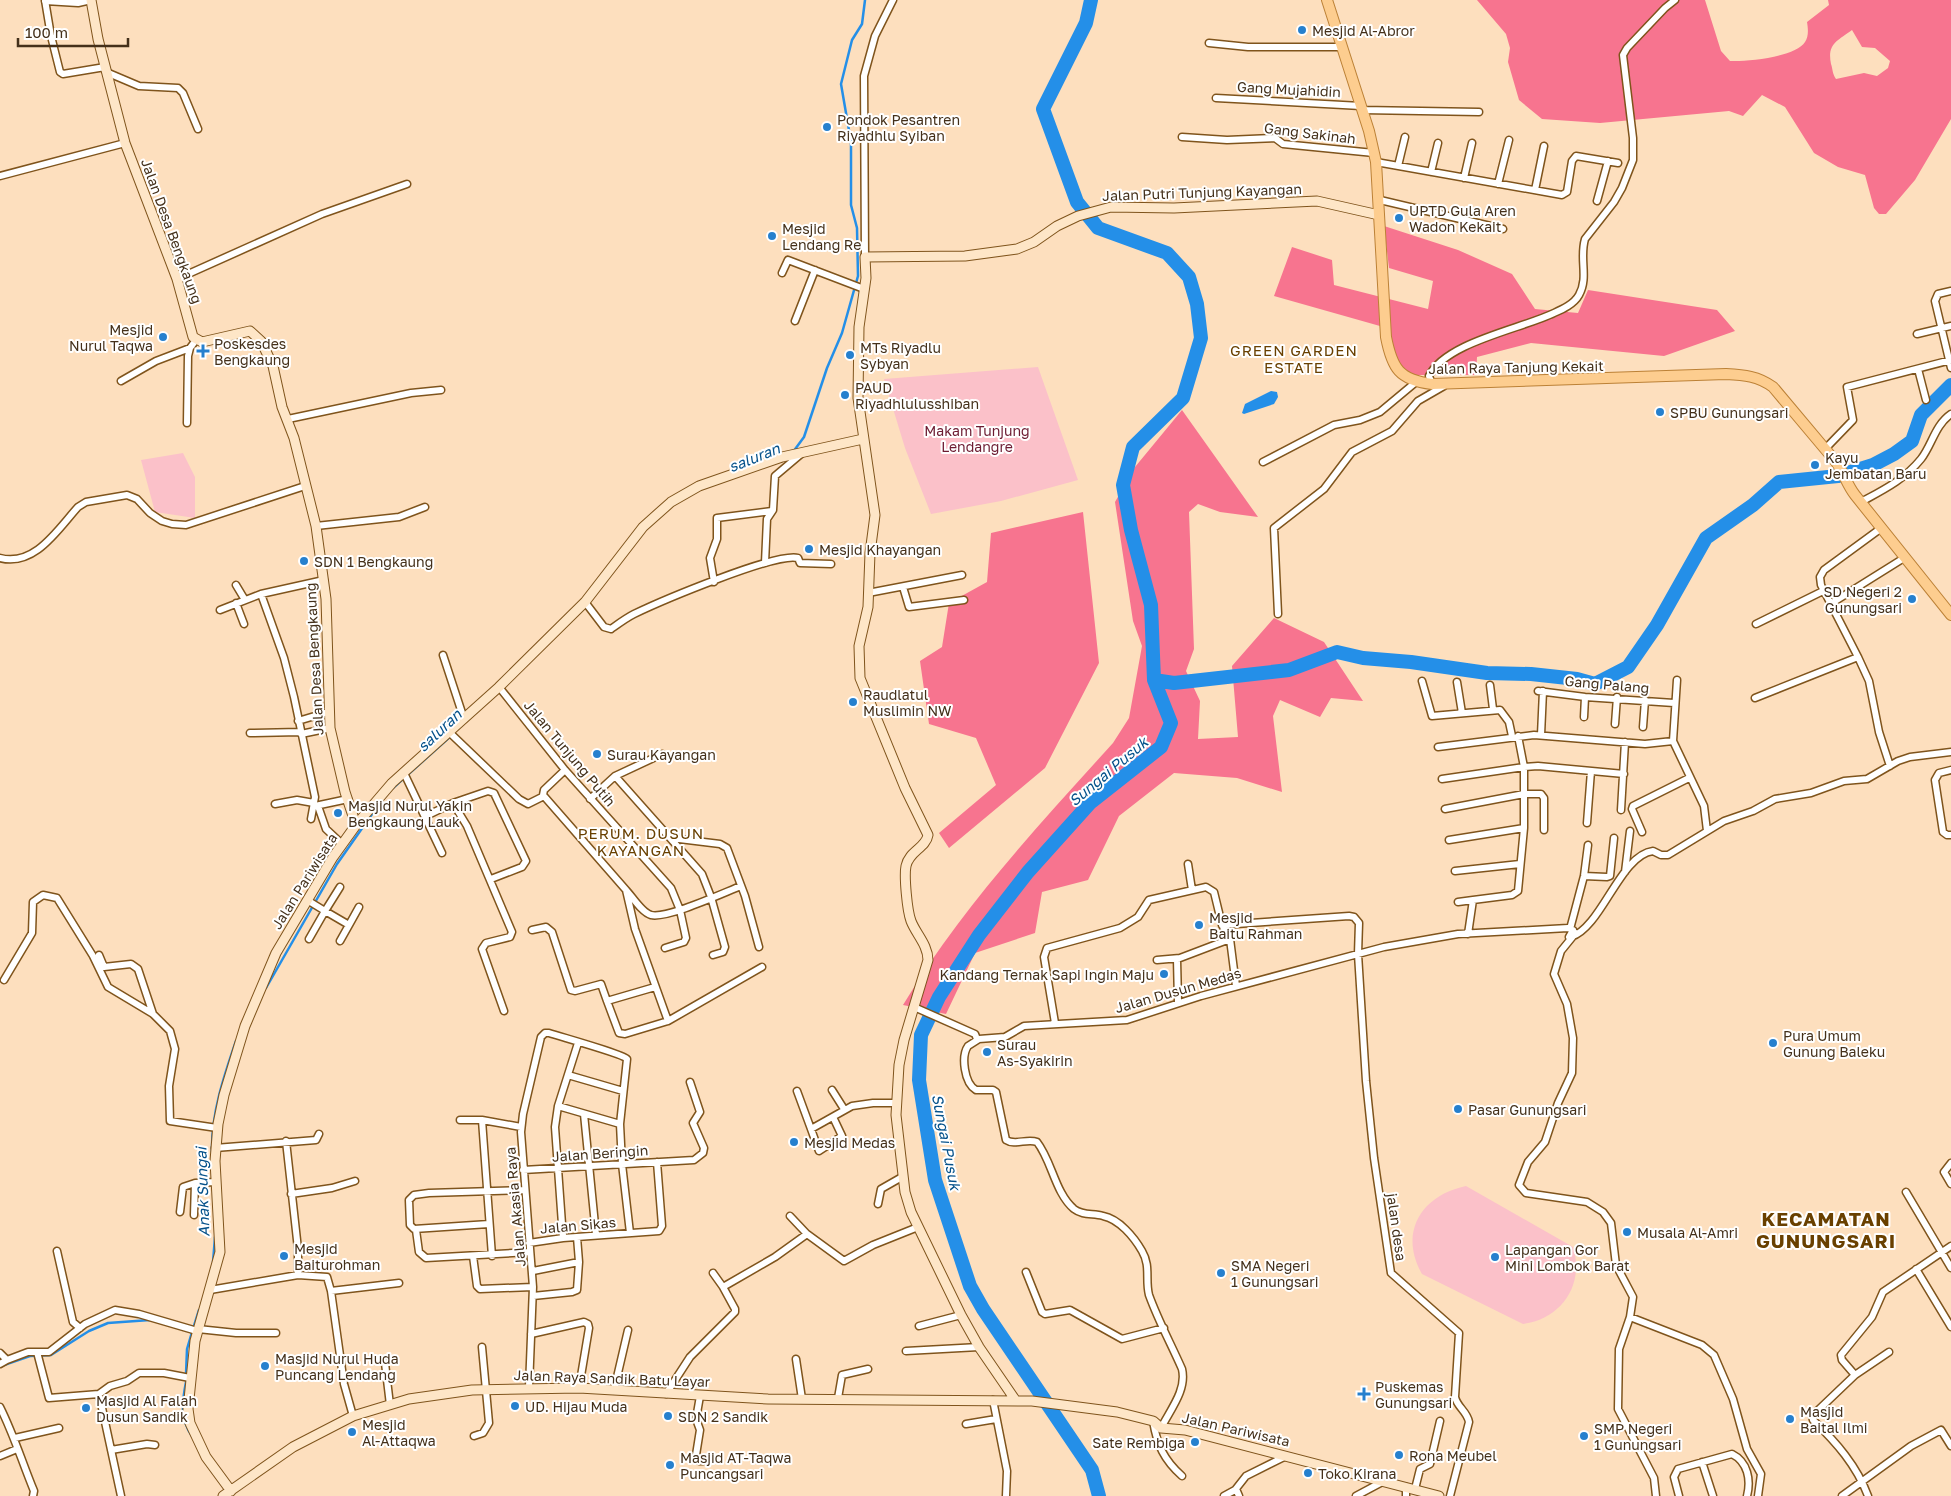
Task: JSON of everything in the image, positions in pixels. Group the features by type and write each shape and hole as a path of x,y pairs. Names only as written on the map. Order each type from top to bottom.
{"main road":[{"name":"Jalan Raya Tanjung Kekait","path":"1327,0 1375,157 1380,200 1379,215 1386,337 1390,357 1396,369 1405,377 1416,382 1432,384 1692,375 1750,376 1773,387 1842,470 1847,484 1860,502 1951,615"}],"street":[{"path":"91,0 78,3 45,1 60,72 63,74 106,69 139,86 178,88 183,93 198,129"},
{"name":"Jalan Desa Bengkaung","path":"91,0 106,69 126,143 177,279 193,337 193,344 246,330 253,332 261,341 276,375 282,407 294,438 316,526 329,634 328,712 330,728 354,818"},
{"path":"893,0 875,36 864,76 865,257 859,322 858,398 876,515 868,607 859,646 860,678 905,788 928,835 926,842 910,855 905,870 910,918 928,956 927,968 917,1008 901,1052 896,1103 902,1177 909,1206 918,1227 979,1347 1025,1401"},
{"path":"1432,384 1429,376 1432,370 1447,357 1463,348 1543,319 1568,306 1577,298 1585,279 1583,246 1585,240 1618,195 1633,160 1633,138 1623,55 1627,48 1664,8 1675,0"},
{"path":"1209,43 1248,47 1341,47"},
{"name":"Gang Mujahidin","path":"1216,98 1361,108 1479,112"},
{"path":"1398,166 1405,137"},
{"name":"Gang Sakinah","path":"1182,138 1227,140 1276,138 1283,144 1375,157 1398,166 1562,194 1567,192 1572,161 1579,155 1608,161"},
{"path":"1498,184 1510,140"},
{"path":"0,176 126,143"},
{"path":"1430,172 1438,143"},
{"path":"1464,178 1472,143"},
{"path":"1535,190 1544,146"},
{"path":"1597,201 1608,161 1618,163"},
{"path":"177,279 322,214 407,184"},
{"path":"1380,200 1503,229"},
{"name":"Jalan Putri Tunjung Kayangan","path":"865,257 965,256 997,253 1029,245 1057,226 1097,209 1119,206 1181,208 1317,201 1379,215"},
{"path":"782,273 788,260 853,286 863,288"},
{"path":"795,320 815,270"},
{"path":"1951,291 1938,294 1935,298 1951,368"},
{"path":"1918,334 1951,326"},
{"path":"121,381 156,361 193,344"},
{"path":"187,423 187,364 193,344"},
{"path":"1824,449 1853,420 1847,387 1950,361"},
{"path":"1918,369 1926,400"},
{"path":"1263,462 1334,425 1360,420 1380,412 1416,382"},
{"path":"1278,614 1274,528 1324,489 1352,452 1392,431 1418,401 1450,383"},
{"path":"288,419 411,393 441,390"},
{"path":"1860,502 1906,476 1922,459 1938,428 1951,414"},
{"name":"Jalan Pariwisata","path":"229,1494 206,1457 190,1423 187,1377 195,1330 210,1290 220,1252 216,1182 216,1128 244,1030 276,953 310,902 354,818 405,776 451,734 464,719 501,689 587,604 642,527 671,502 709,482 790,455 863,439"},
{"path":"765,563 767,519 772,511 776,474 804,452"},
{"path":"0,558 17,559 32,554 78,507 86,502 127,495 137,499 150,514 162,521 186,525 305,486"},
{"path":"316,526 399,517 425,507"},
{"path":"714,582 710,558 717,539 716,519 732,515 772,511"},
{"path":"1880,528 1823,571 1820,581 1823,591 1832,604 1869,681 1878,732 1890,766"},
{"path":"587,604 604,627 611,629 631,615 765,563 792,557 798,558 800,563 831,564"},
{"path":"1832,604 1904,558"},
{"path":"868,594 962,575"},
{"path":"220,610 261,594 324,580"},
{"path":"236,585 245,600"},
{"path":"903,587 908,608 964,600"},
{"path":"1756,624 1823,591"},
{"path":"261,594 288,672 315,797 312,819"},
{"path":"236,603 244,624"},
{"path":"443,655 464,719"},
{"path":"1756,698 1858,657"},
{"path":"1677,680 1673,741 1704,806 1707,830"},
{"path":"1422,681 1432,716 1493,709 1500,710 1506,716 1515,736 1524,767 1524,828 1519,886 1516,894 1458,902"},
{"path":"1457,682 1462,713"},
{"path":"1490,685 1493,709"},
{"name":"Jalan Tunjung Putih","path":"501,689 565,770 671,888 680,910 686,940 665,948"},
{"name":"Gang Palang","path":"1541,735 1541,691 1585,697 1617,697 1674,703"},
{"path":"1584,717 1585,697"},
{"path":"1615,724 1617,697"},
{"path":"1642,727 1645,700"},
{"path":"298,721 328,712"},
{"path":"250,733 300,733 330,728"},
{"path":"451,734 519,799 528,804 544,796"},
{"path":"1438,747 1515,736 1541,735 1645,744 1673,741"},
{"path":"1622,810 1625,742"},
{"path":"1570,939 1584,931 1625,872 1644,853 1652,851 1668,856 1707,830 1724,821 1753,811 1775,799 1811,793 1844,781 1867,779 1910,757 1951,752"},
{"path":"590,799 615,776 662,754"},
{"path":"1442,779 1538,766 1624,774"},
{"path":"565,770 544,790 544,796 650,915 680,910 741,886"},
{"path":"1951,770 1939,773 1935,780 1943,832 1947,836 1951,835"},
{"path":"1587,823 1591,771"},
{"path":"405,776 426,816 442,853"},
{"path":"615,776 699,870 711,897 725,947 723,952 713,955"},
{"path":"1642,832 1632,809 1633,806 1689,778"},
{"path":"426,816 453,803 488,791 495,794 526,861 522,867 491,879"},
{"path":"1445,809 1524,794 1541,794 1544,796 1544,830"},
{"path":"275,804 298,800 315,805 348,799"},
{"path":"453,803 465,821 512,932 510,937 486,943 482,949 504,1011"},
{"path":"315,805 326,829 342,844"},
{"path":"1449,840 1524,828"},
{"path":"1625,872 1630,831"},
{"path":"671,838 724,845 729,851 759,946"},
{"path":"1584,876 1610,876 1614,838"},
{"path":"1588,845 1584,876 1570,929 1573,930 1570,939 1561,951 1554,974 1568,1004 1573,1044 1572,1073 1558,1103 1545,1142 1528,1162 1519,1185 1526,1192 1587,1202 1607,1216 1612,1228 1616,1265 1622,1280 1632,1295 1630,1317 1619,1349 1617,1404 1622,1420 1654,1478 1656,1496"},
{"path":"1188,864 1192,890"},
{"path":"1455,871 1520,864"},
{"path":"309,939 340,887"},
{"path":"1055,1023 1044,957 1047,948 1112,932 1138,917 1149,900 1192,890 1207,887 1213,890 1222,925 1230,939 1236,986"},
{"path":"626,890 630,912 668,1021"},
{"path":"4,980 32,933 33,902 43,895 51,896 61,903 108,987 153,1014 168,1027 175,1044 169,1086 170,1121 200,1124 216,1128"},
{"path":"1468,934 1473,900"},
{"path":"310,902 349,925"},
{"path":"340,941 359,907"},
{"path":"1222,925 1350,916 1359,924 1358,954"},
{"path":"532,930 546,927 552,932 571,990 575,991 601,984 621,1034 668,1021 762,967"},
{"name":"Jalan Dusun Medas","path":"977,1040 1002,1038 1021,1027 1055,1023 1121,1022 1178,1002 1236,986 1358,954 1434,938 1468,934 1570,929"},
{"path":"1156,960 1176,959 1230,939"},
{"name":"jalan desa","path":"1358,954 1373,1148 1391,1273 1459,1332 1455,1397 1456,1402 1466,1412 1469,1422 1450,1496"},
{"path":"99,955 104,967 131,964 138,969 153,1014"},
{"path":"1176,959 1178,1002"},
{"path":"607,1001 655,987"},
{"path":"917,1008 975,1034 977,1040 968,1046 964,1056 971,1087 976,1090 996,1092 1006,1139 1011,1142 1032,1140 1038,1144 1048,1167 1072,1207 1082,1214 1107,1217 1129,1233 1147,1261 1149,1294 1182,1369 1183,1384 1161,1428"},
{"name":"Jalan Akasia Raya","path":"529,1387 533,1271 524,1190 521,1127 541,1038 549,1033 578,1043"},
{"path":"563,1238 555,1133 558,1106 578,1043"},
{"name":"Jalan Sikas","path":"578,1043 626,1056 628,1064 620,1124 622,1164 630,1233"},
{"path":"568,1075 623,1091"},
{"name":"Jalan Beringin","path":"523,1170 694,1160 704,1151 693,1123 700,1112 690,1082"},
{"path":"797,1090 819,1150 842,1136 833,1117"},
{"path":"832,1090 844,1109"},
{"path":"811,1129 844,1109 861,1104 896,1103"},
{"path":"558,1106 620,1124"},
{"path":"584,1114 596,1236"},
{"path":"460,1120 482,1120 521,1127"},
{"path":"482,1120 492,1256"},
{"path":"215,1148 316,1140 319,1134"},
{"path":"286,1141 298,1249 298,1275"},
{"name":"Jalan Sikas","path":"529,1243 563,1238 657,1232 661,1229 662,1224 657,1162"},
{"path":"1951,1163 1944,1170 1951,1184"},
{"path":"878,1204 881,1188 902,1177"},
{"path":"291,1194 332,1188 355,1180"},
{"path":"180,1212 182,1189 195,1183 216,1182"},
{"path":"194,1215 195,1183"},
{"path":"524,1190 429,1193 412,1196 409,1202 410,1224 416,1230 419,1252 424,1258 492,1256 530,1252"},
{"path":"1906,1192 1951,1268"},
{"path":"790,1216 807,1234 844,1260 873,1245 918,1227"},
{"path":"416,1230 489,1224"},
{"path":"723,1287 775,1257 807,1234"},
{"path":"533,1296 575,1291 578,1287 577,1237"},
{"path":"1855,1375 1841,1360 1841,1354 1872,1317 1882,1293 1951,1246"},
{"path":"57,1252 73,1322 80,1328"},
{"path":"473,1256 477,1286 480,1289 533,1287"},
{"path":"533,1271 579,1262"},
{"path":"1916,1269 1951,1327"},
{"path":"1026,1272 1045,1314 1070,1310 1122,1339 1164,1328"},
{"path":"666,1394 690,1357 735,1311 723,1287 713,1273"},
{"path":"210,1290 298,1275 325,1276 328,1279 331,1291 344,1384 353,1416"},
{"path":"331,1291 399,1283"},
{"path":"0,1364 28,1352 37,1355 56,1349 80,1328 105,1313 115,1310 139,1314 195,1330 276,1333"},
{"path":"919,1326 961,1314"},
{"path":"1630,1317 1705,1346 1712,1352 1733,1399 1747,1449 1760,1474 1758,1496"},
{"path":"531,1334 584,1322 588,1324 589,1328 579,1388"},
{"path":"614,1390 628,1330"},
{"path":"474,1436 483,1433 488,1427 487,1389 482,1346"},
{"path":"906,1351 979,1347"},
{"path":"1868,1496 1863,1481 1837,1444 1812,1418 1855,1375 1889,1352"},
{"path":"0,1354 7,1360"},
{"path":"37,1355 49,1398 99,1394 110,1386 127,1381 136,1374 164,1373 187,1377"},
{"path":"796,1359 802,1399"},
{"path":"385,1362 390,1405"},
{"path":"838,1398 842,1375 868,1369"},
{"name":"Jalan Raya Sandik Batu Layar","path":"229,1494 293,1447 353,1416 409,1399 487,1389 529,1387 579,1388 700,1396 802,1399 1025,1401"},
{"path":"99,1394 121,1496"},
{"path":"700,1396 696,1419 700,1432 696,1457 703,1461"},
{"path":"993,1400 1007,1471 1006,1496"},
{"name":"Jalan Pariwisata","path":"1025,1401 1064,1404 1117,1412 1153,1421 1161,1428 1185,1430 1288,1455 1384,1480 1409,1491 1439,1496"},
{"path":"0,1407 16,1438 17,1449 34,1491 33,1496"},
{"path":"966,1424 996,1420"},
{"path":"1153,1421 1156,1440 1162,1454 1182,1476"},
{"path":"1409,1491 1420,1469 1430,1464 1440,1421"},
{"path":"16,1438 59,1428"},
{"path":"1842,1496 1911,1446 1941,1430 1951,1446"},
{"path":"111,1450 147,1444 155,1445"},
{"path":"0,1456 17,1449"},
{"path":"1224,1496 1236,1489 1246,1476 1288,1455"},
{"path":"1679,1496 1674,1476 1676,1471 1728,1455 1735,1455 1746,1467 1747,1496"},
{"path":"1702,1462 1713,1496"},
{"path":"1356,1496 1384,1480"},
{"path":"1236,1489 1239,1496"}],"green space":[{"name":"Makam Tunjung Lendangre","path":"1038,367 1078,480 1001,501 931,514 905,448 884,379"},
{"path":"183,453 195,477 195,518 155,512 141,460"},
{"name":"Lapangan Gor Mini Lombok Barat","path":"1466,1186 1573,1247 1576,1274 1572,1287 1567,1298 1549,1315 1537,1321 1523,1324 1422,1274 1415,1259 1413,1244 1414,1230 1418,1218 1426,1207 1437,1198"}],"shaded area":[{"path":"1477,0 1705,0 1721,51 1730,61 1747,61 1782,55 1800,47 1807,37 1807,22 1829,5 1828,0 1951,0 1951,119 1915,180 1886,214 1879,214 1874,208 1865,175 1838,167 1814,153 1785,107 1762,95 1743,116 1729,111 1600,123 1542,119 1519,100 1508,62 1510,48 1506,34","holes":["1852,30 1862,47 1875,48 1890,61 1888,68 1877,76 1864,73 1836,79 1830,57 1834,44"]},
{"path":"1384,226 1458,250 1512,274 1535,309 1578,313 1588,290 1717,310 1735,331 1664,356 1531,343 1477,357 1476,375 1408,375 1389,349 1387,328 1274,296 1292,247 1332,260 1334,285 1428,309 1433,281 1389,268"},
{"path":"1182,410 1258,517 1220,512 1198,504 1189,512 1194,649 1186,671 1200,701 1198,739 1238,737 1232,666 1274,618 1324,642 1363,701 1331,698 1320,717 1280,700 1273,716 1282,792 1237,778 1174,773 1119,816 1088,880 1042,892 1035,933 975,953 946,1014 903,1005 926,969 975,901 1113,743 1129,718 1142,646 1133,621 1115,502 1135,467"},
{"path":"1083,512 1099,663 1045,768 949,848 939,833 996,785 976,738 929,724 920,661 942,647 949,603 987,582 991,533"}],"water":[{"path":"1271,391 1277,392 1278,397 1274,404 1244,414 1242,413 1245,404"}],"waterway":[{"name":"saluran","path":"793,452 804,437 827,368 842,333 858,276 857,228 851,205 851,142 841,84 852,40 862,24 865,0"},
{"name":"Sungai Pusuk","path":"1091,0 1086,23 1043,109 1077,202 1098,228 1167,253 1189,277 1197,304 1201,338 1183,398 1133,447 1123,485 1131,530 1151,605 1154,680 1171,723 1161,747 1090,803 1028,872 979,935 939,997 921,1035 919,1080 935,1180 970,1286 983,1309 1092,1470 1099,1496"},
{"path":"1154,680 1174,683 1289,670 1337,652 1363,658 1411,662 1487,673 1531,674 1577,679 1595,684 1628,667 1657,625 1706,538 1753,505 1779,482 1838,476 1873,465 1894,454 1912,441 1921,415 1951,385"},
{"name":"saluran","path":"393,788 452,735"},
{"name":"Anak Sungai","path":"266,988 337,864 377,807"},
{"name":"Anak Sungai","path":"212,1152 216,1109 236,1041"},
{"name":"Anak Sungai","path":"213,1262 215,1237"},
{"name":"Anak Sungai","path":"193,1329 199,1310"},
{"name":"Anak Sungai","path":"4,1365 30,1356 51,1355 89,1331 108,1323 150,1320"},
{"path":"186,1374 187,1349 192,1332"},
{"path":"186,1382 183,1410 185,1423 192,1436"}],"place":[{"name":"Mesjid Al-Abror","path":"1302,30"},
{"name":"Pondok Pesantren Riyadhlu Syiban","path":"827,127"},
{"name":"UPTD Gula Aren Wadon Kekait","path":"1399,218"},
{"name":"Mesjid Lendang Re","path":"772,236"},
{"name":"Mesjid Nurul Taqwa","path":"163,337"},
{"name":"Poskesdes Bengkaung","path":"203,351"},
{"name":"MTs Riyadlu Sybyan","path":"850,355"},
{"name":"PAUD Riyadhlulusshiban","path":"845,395"},
{"name":"SPBU Gunungsari","path":"1660,412"},
{"name":"Kayu Jembatan Baru","path":"1815,465"},
{"name":"Mesjid Khayangan","path":"809,549"},
{"name":"SDN 1 Bengkaung","path":"304,561"},
{"name":"SD Negeri 2 Gunungsari","path":"1912,599"},
{"name":"Raudlatul Muslimin NW","path":"853,702"},
{"name":"Surau Kayangan","path":"597,754"},
{"name":"Masjid Nurul Yakin Bengkaung Lauk","path":"338,813"},
{"name":"Mesjid Baitu Rahman","path":"1199,925"},
{"name":"Kandang Ternak Sapi Ingin Maju","path":"1164,974"},
{"name":"Pura Umum Gunung Baleku","path":"1773,1043"},
{"name":"Surau As-Syakirin","path":"987,1052"},
{"name":"Pasar Gunungsari","path":"1458,1109"},
{"name":"Mesjid Medas","path":"794,1142"},
{"name":"Musala Al-Amri","path":"1627,1232"},
{"name":"Mesjid Baiturohman","path":"284,1256"},
{"name":"Lapangan Gor Mini Lombok Barat","path":"1495,1257"},
{"name":"SMA Negeri 1 Gunungsari","path":"1221,1273"},
{"name":"Masjid Nurul Huda Puncang Lendang","path":"265,1366"},
{"name":"Puskemas Gunungsari","path":"1364,1394"},
{"name":"UD. Hijau Muda","path":"515,1406"},
{"name":"Masjid Al Falah Dusun Sandik","path":"86,1408"},
{"name":"SDN 2 Sandik","path":"668,1416"},
{"name":"Masjid Baital Ilmi","path":"1790,1419"},
{"name":"Mesjid Al-Attaqwa","path":"352,1432"},
{"name":"SMP Negeri 1 Gunungsari","path":"1584,1436"},
{"name":"Sate Rembiga","path":"1195,1442"},
{"name":"Rona Meubel","path":"1399,1455"},
{"name":"Masjid AT-Taqwa Puncangsari","path":"670,1465"},
{"name":"Toko Kirana","path":"1308,1473"}],"district":[{"name":"GREEN GARDEN ESTATE","path":"1294,358"},
{"name":"PERUM. DUSUN KAYANGAN","path":"641,842"},
{"name":"KECAMATAN GUNUNGSARI","path":"1826,1229"}]}
